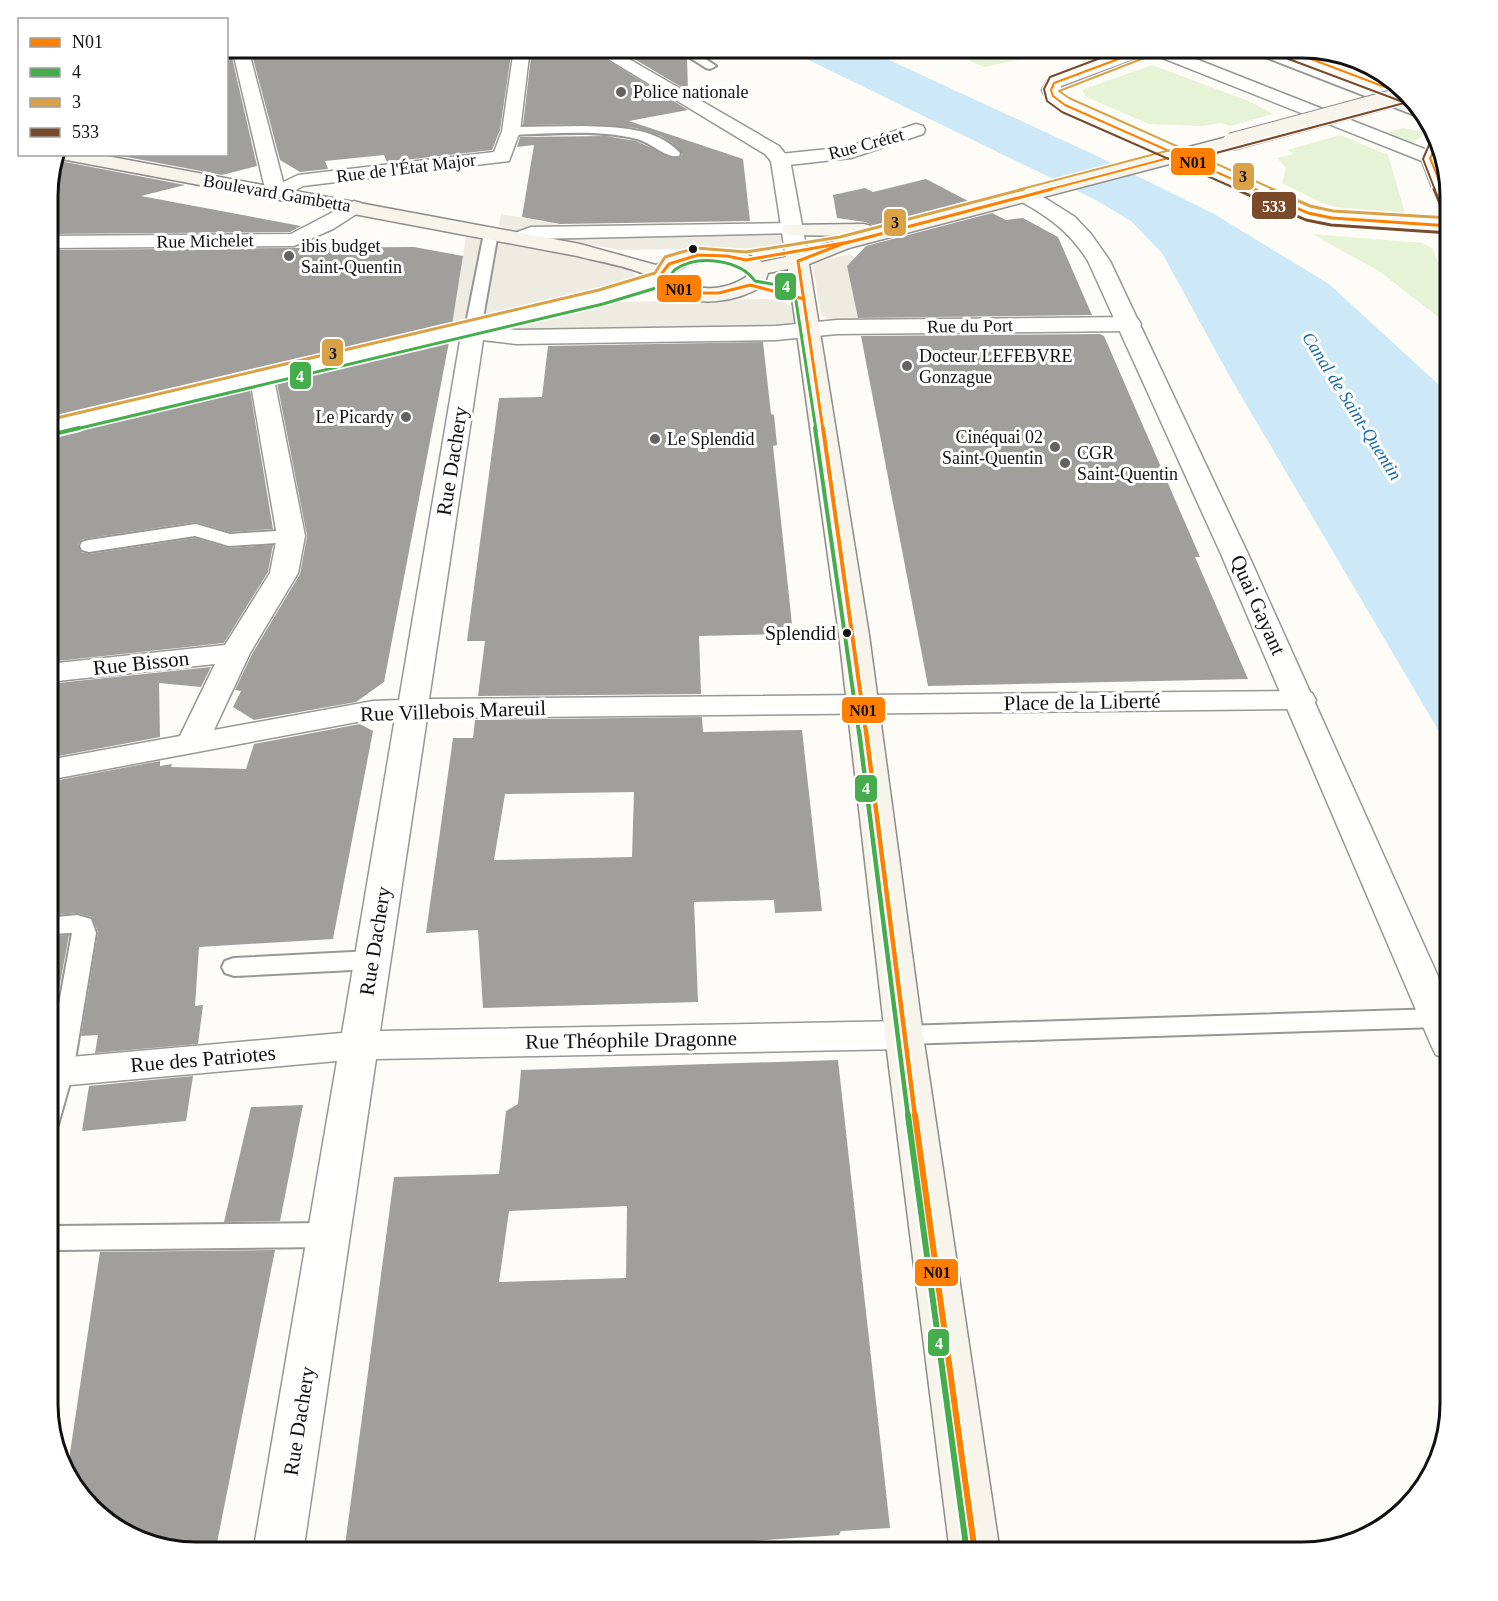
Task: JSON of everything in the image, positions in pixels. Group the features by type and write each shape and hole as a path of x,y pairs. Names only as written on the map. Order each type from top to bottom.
{"main road":[{"path":"802,285 842,244 1396,97"},
{"name":"Boulevard Gambetta","path":"74,156 580,250"},
{"path":"792,229 893,231"},
{"path":"580,250 684,258 712,254 753,272 802,285"},
{"path":"580,250 663,276 676,288 694,293 729,292 753,272"},
{"path":"663,276 669,264 684,258"},
{"path":"753,272 802,285"},
{"path":"802,285 863,705 903,1035 973,1542"}],"street":[{"path":"242,58 276,193"},
{"path":"511,131 521,58"},
{"path":"616,58 759,141 780,160 802,285"},
{"path":"1121,59 1054,83 1051,90 1053,96 1065,105 1308,213 1354,220 1439,225"},
{"path":"1181,59 1431,149"},
{"name":"Rue Crétet","path":"780,160 850,152 916,130"},
{"name":"Rue de l'État Major","path":"276,193 298,181 502,157 511,131"},
{"name":"Quai Gayant","path":"1034,194 1083,234 1100,261 1301,700 1438,1018"},
{"name":"Rue Michelet","path":"59,242 294,240 326,225 354,207"},
{"path":"519,238 531,233 792,229"},
{"path":"59,426 473,329 601,297 663,276"},
{"name":"Rue du Port","path":"473,329 490,335 516,337 802,285 837,327 1130,324"},
{"path":"601,297 694,293"},
{"name":"Rue Dachery","path":"280,1542 473,329"},
{"path":"192,743 235,653 284,573 291,536 262,379"},
{"name":"Rue Bisson","path":"59,672 235,653"},
{"name":"Place de la Liberté","path":"863,705 1301,700"},
{"name":"Rue Villebois Mareuil","path":"59,768 373,710 863,705"},
{"name":"Rue Théophile Dragonne","path":"359,1045 903,1035"},
{"name":"Rue des Patriotes","path":"58,1073 359,1045"}],"lane":[{"path":"698,58 710,66"},
{"path":"1275,59 1409,111"},
{"path":"1310,59 1385,87"},
{"path":"511,131 604,132 635,136 654,140 674,153"},
{"path":"473,329 491,232"},
{"path":"89,546 196,531 229,540 291,536"},
{"path":"58,925 77,922 82,925 84,933 58,1053"},
{"path":"234,967 372,960"},
{"path":"903,1035 1438,1018"},
{"path":"58,1238 329,1235"}],"green space":[{"path":"965,59 1023,59 984,67"},
{"path":"1152,65 1251,102 1273,114 1230,126 1221,123 1201,126 1149,124 1086,97 1082,90"},
{"path":"1403,128 1423,132 1424,135 1411,143 1382,134"},
{"path":"1340,135 1388,155 1405,213 1335,207 1282,183 1286,168 1277,158 1294,154 1288,150"},
{"path":"1312,234 1422,243 1432,248 1439,266 1439,317 1379,271"}],"shaded area":[{"path":"501,214 573,227 782,223 785,243 773,248 620,250 505,228 499,225"},
{"path":"466,237 620,265 632,270 636,276 633,281 621,287 448,327 455,307"},
{"path":"849,254 859,260 849,263 847,267 859,322 832,321 821,315 813,267 815,263"},
{"path":"769,299 782,301 794,309 798,339 488,343 488,338 497,331 617,302"}],"water":[{"name":"Canal de Saint-Quentin","path":"806,59 886,59 1097,156 1214,214 1329,284 1439,385 1439,731 1230,377 1162,253 1131,221 1094,199"}],"building":[{"path":"228,58 232,58 257,166 222,175 122,156 228,156"},
{"path":"253,58 510,58 500,130 492,150 387,162 384,155 325,161 328,169 300,172 280,160"},
{"path":"531,58 605,58 688,110 629,121 743,159 750,221 560,224 522,217 534,145 517,147 520,137 606,136 636,141 674,158 680,158 682,154 672,143 661,136 636,128 584,124 523,125"},
{"path":"633,58 687,58 688,91"},
{"path":"63,162 185,185 141,196 301,226 290,232 59,234 59,188"},
{"path":"926,179 970,202 875,226 865,222 837,218 833,195 865,188 873,192"},
{"path":"992,213 1006,220 1023,218 1058,237 1092,315 858,318 847,266 866,246"},
{"path":"414,247 463,256 452,325 59,416 59,250"},
{"path":"1100,334 1104,336 1200,557 1195,557 1248,679 928,686 861,336"},
{"path":"449,342 384,682 356,702 254,720 233,707 241,691 235,690 252,654 300,574 307,536 277,383"},
{"path":"763,342 771,414 774,415 777,445 773,446 793,634 699,636 701,694 478,696 485,641 467,641 499,398 542,397 548,346"},
{"path":"250,390 273,529 230,532 196,522 89,538 81,540 78,545 81,552 89,554 195,538 229,548 273,545 268,572 224,643 59,661 59,434"},
{"path":"211,667 201,687 159,683 160,737 59,756 59,683"},
{"path":"702,717 703,732 802,730 822,911 775,913 774,900 694,902 698,1002 483,1008 478,930 426,933 453,738 473,738 475,720","holes":["634,792 632,857 494,860 505,794"]},
{"path":"360,724 373,731 333,939 199,947 195,1006 203,1005 198,1044 95,1053 98,1035 81,1036 98,932 92,917 77,913 58,915 59,780 160,761 160,766 172,764 171,767 246,769 254,744"},
{"path":"69,935 58,993 58,936"},
{"path":"838,1060 890,1528 841,1531 839,1535 752,1542 345,1542 394,1177 499,1174 506,1111 518,1104 521,1070","holes":["627,1206 626,1278 499,1282 509,1211"]},
{"path":"193,1076 186,1121 82,1131 89,1086"},
{"path":"303,1105 280,1221 224,1222 251,1107"},
{"path":"275,1250 217,1542 161,1538 128,1524 113,1514 93,1495 69,1458 100,1252"}],"transit line":[{"name":"533","path":"1098,59 1050,77 1044,89 1047,101 1062,112 1306,220 1331,225 1439,232"},
{"name":"N01","path":"1119,59 1054,83 1051,90 1053,96 1065,105 1308,213 1332,218 1439,225"},
{"name":"3","path":"1142,59 1059,91 1069,98 1310,206 1333,211 1439,217"},
{"name":"533","path":"1289,59 1400,101"},
{"name":"N01","path":"1311,59 1385,87"},
{"name":"533","path":"1182,162 1402,103"},
{"name":"533","path":"1429,145 1423,159 1439,201"},
{"name":"3","path":"59,417 599,290 655,273 665,257 696,248 746,252 840,237 1178,148"},
{"name":"N01","path":"1432,154 1430,158 1438,178"},
{"name":"N01","path":"973,1542 904,1035 854,635 798,261 842,244 1180,155"},
{"name":"N01","path":"804,299 755,285 719,293 690,293 674,286 662,273 669,264 698,255 727,256 746,260 849,242"},
{"name":"4","path":"59,433 603,304 666,285 674,270 700,262 730,264 750,273 755,281 794,288 847,636 897,1036 966,1542"}],"place":[{"name":"Police nationale","path":"621,92"},
{"name":"ibis budget Saint-Quentin","path":"289,256"},
{"name":"Docteur LEFEBVRE Gonzague","path":"907,366"},
{"name":"Le Picardy","path":"406,417"},
{"name":"Le Splendid","path":"655,439"},
{"name":"Cinéquai 02 Saint-Quentin","path":"1055,447"},
{"name":"CGR Saint-Quentin","path":"1065,463"},
{"name":"Splendid","path":"847,633"}]}
